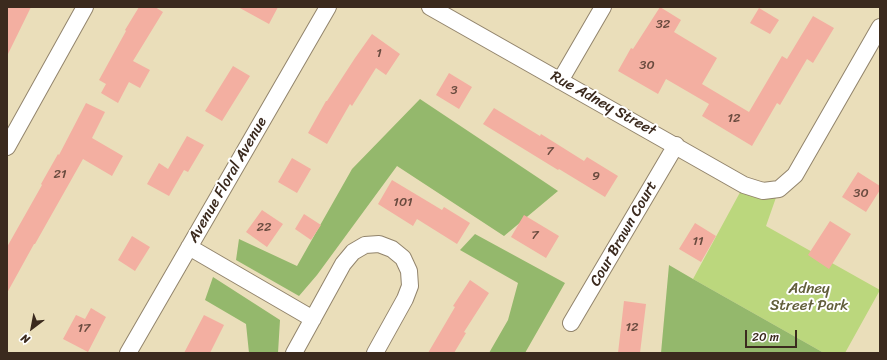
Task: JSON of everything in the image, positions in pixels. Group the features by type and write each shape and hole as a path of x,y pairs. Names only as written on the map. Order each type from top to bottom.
{"street":[{"path":"7,147 85,7"},
{"name":"Avenue Floral Avenue","path":"128,353 328,7"},
{"name":"Rue Adney Street","path":"430,7 676,145 744,185 763,191 779,189 795,175 880,27"},
{"path":"560,81 603,7"},
{"name":"Cour Brawn Court","path":"571,323 676,145"},
{"path":"294,353 343,264 353,252 365,245 379,244 392,249 403,258 409,271 410,286 405,299 375,353"},
{"path":"189,247 313,319"}],"green space":[{"path":"420,99 558,191 504,236 397,166 317,275 299,296 236,260 239,239 297,266 352,169"},
{"name":"Adney Street Park","path":"744,185 779,189 766,226 880,290 845,353 824,353 693,279"},
{"path":"475,234 565,283 525,353 489,353 508,320 518,283 460,250"},
{"path":"669,265 693,279 824,353 661,353"},
{"path":"213,277 280,320 278,353 249,353 246,324 205,300"}],"building":[{"path":"7,7 31,7 7,56"},
{"path":"139,7 155,7 163,12 133,61 150,70 140,88 129,82 118,103 101,93 106,84 99,80 126,31 125,30"},
{"path":"238,7 278,7 269,24"},
{"path":"660,7 681,20 674,32 717,58 702,84 749,112 782,56 787,59 813,16 834,28 813,63 807,59 780,105 777,103 752,146 702,116 709,104 666,79 658,94 618,71 631,48 633,49"},
{"path":"759,8 779,20 770,34 750,23"},
{"path":"372,34 400,54 386,75 376,68 352,106 350,104 327,144 308,133 326,101"},
{"path":"233,66 250,76 222,121 205,111"},
{"path":"449,73 472,87 459,109 436,95"},
{"path":"86,103 105,112 92,138 123,156 112,176 83,159 7,293 7,247 58,154 59,155"},
{"path":"494,108 540,136 541,134 584,161 587,157 618,176 605,197 483,124"},
{"path":"187,136 204,145 188,172 184,170 169,196 147,184 159,163 168,169"},
{"path":"292,158 311,169 297,193 278,182"},
{"path":"858,172 880,186 880,190 866,212 842,197"},
{"path":"392,180 442,210 444,207 470,223 457,244 417,219 413,226 378,204"},
{"path":"262,210 283,224 267,247 246,232"},
{"path":"304,214 321,225 311,240 295,229"},
{"path":"524,215 559,236 546,258 511,237"},
{"path":"830,221 851,234 829,269 808,255"},
{"path":"695,223 716,236 701,262 679,249"},
{"path":"132,236 150,247 135,271 118,260"},
{"path":"470,280 489,293 464,332 466,333 454,353 428,353 455,307 453,306"},
{"path":"624,301 646,304 640,353 618,353"},
{"path":"91,308 106,317 88,352 63,339 76,315 85,319"},
{"path":"204,315 224,325 210,353 184,353"}]}
